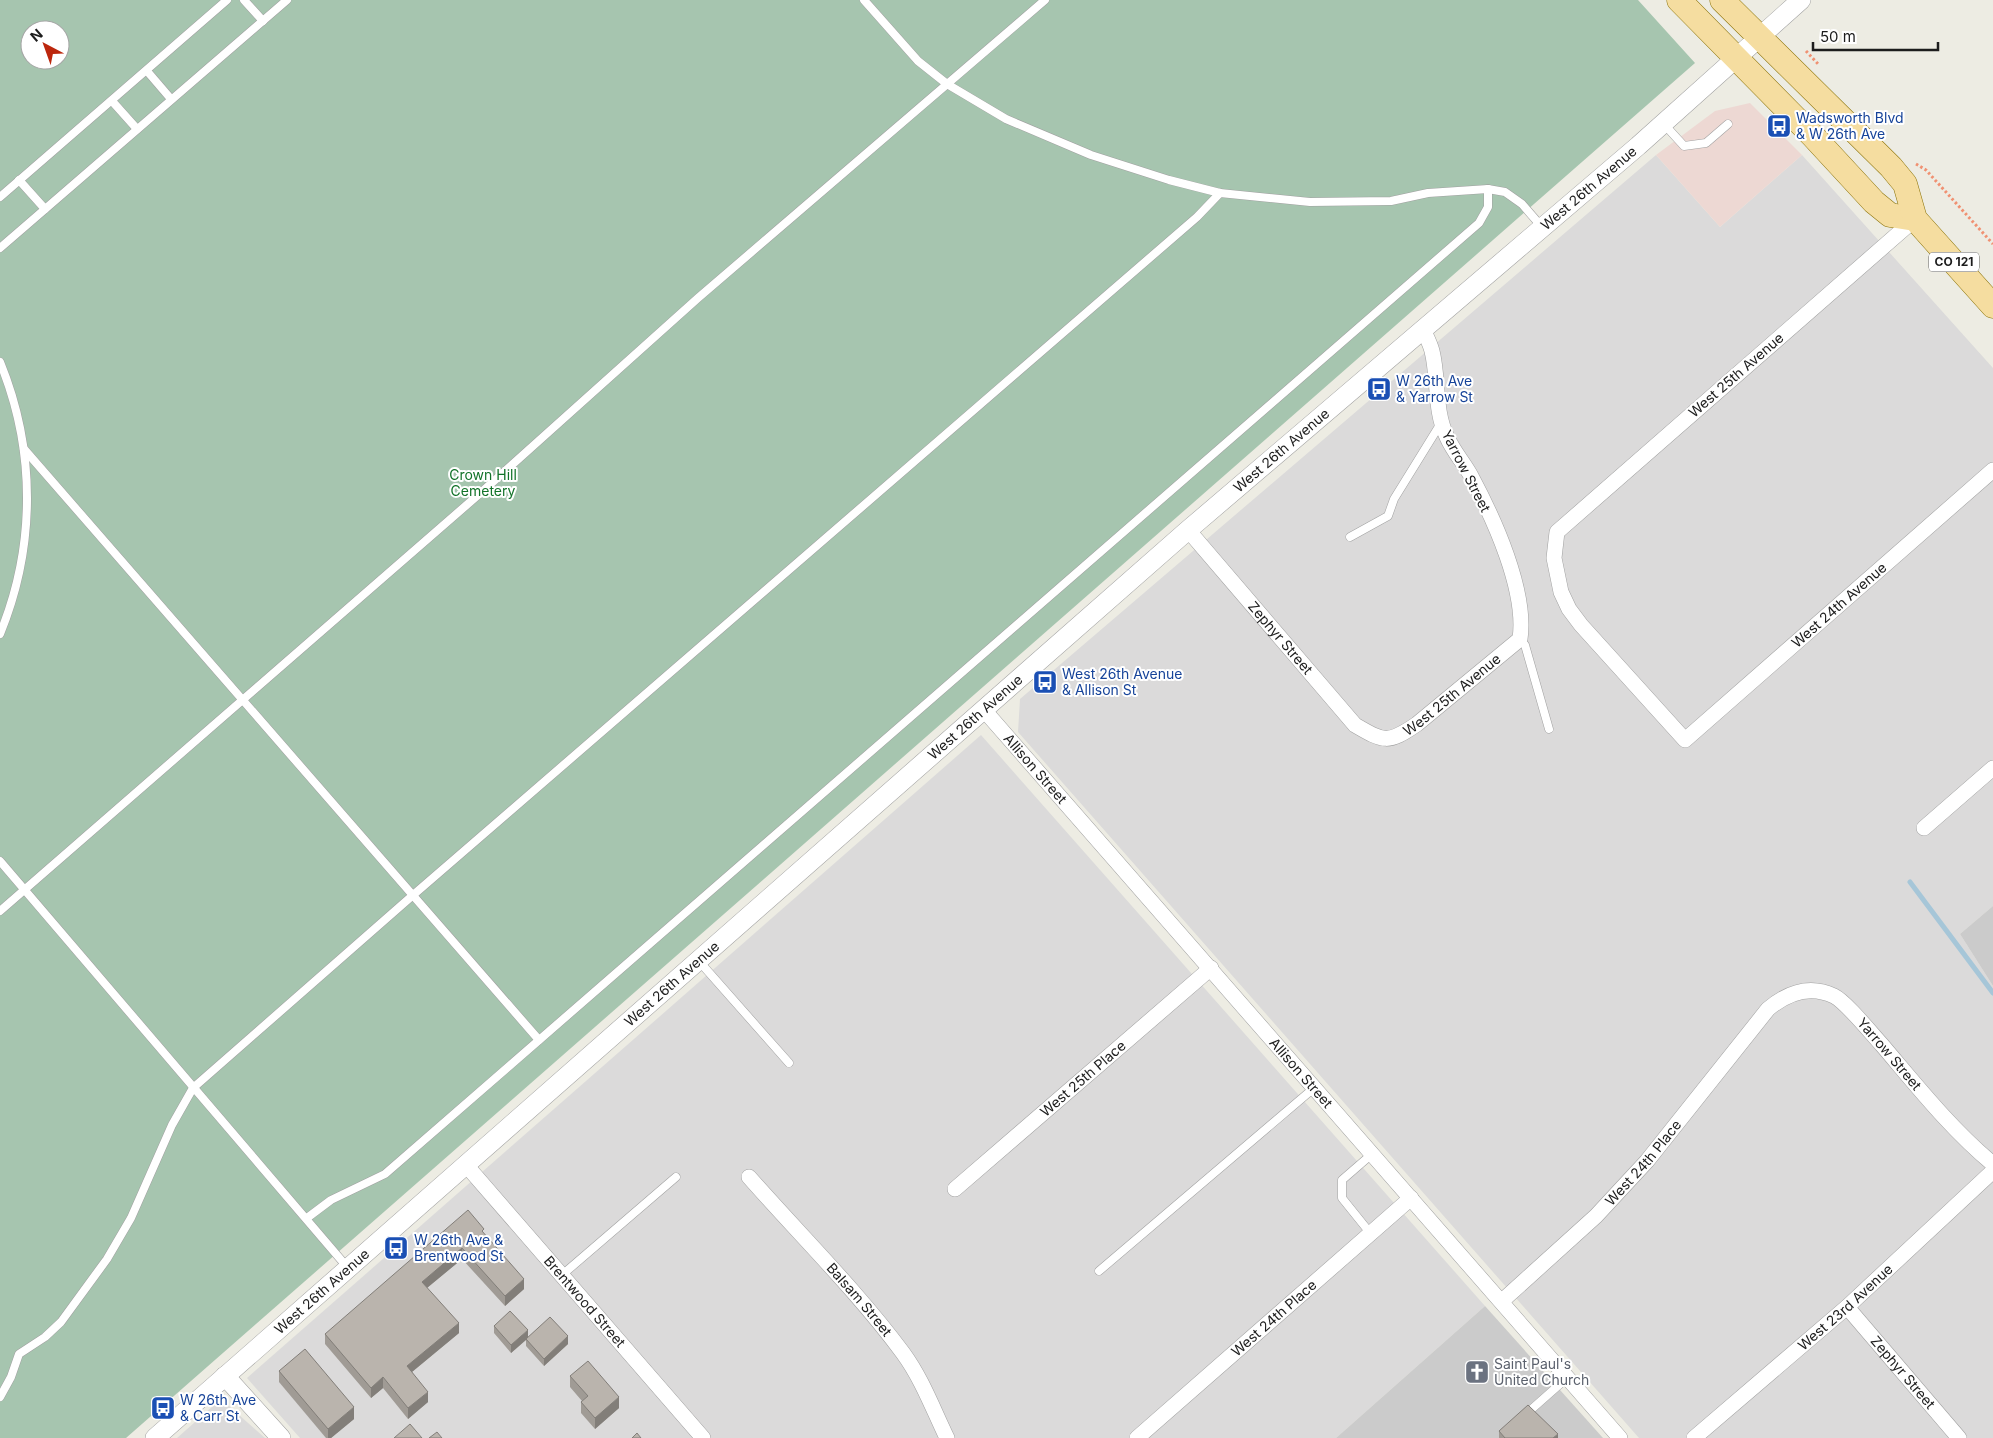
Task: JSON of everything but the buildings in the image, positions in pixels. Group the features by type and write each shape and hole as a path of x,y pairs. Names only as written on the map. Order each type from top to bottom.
{"main road":[{"path":"1679,0 1882,209 1899,218 1914,219"},
{"name":"CO 121","path":"1722,0 1891,167 1904,184 1914,219 1993,306"}],"street":[{"name":"West 26th Avenue","path":"155,1438 1188,530 1663,123 1801,0"},
{"name":"West 25th Avenue","path":"1684,740 1581,625 1569,609 1561,592 1554,558 1557,532 1914,219"},
{"name":"Yarrow Street","path":"1423,329 1432,349 1442,422 1447,438 1472,477 1503,547 1521,609 1520,639"},
{"name":"West 24th Avenue","path":"1684,740 1993,470"},
{"name":"Zephyr Street","path":"1188,530 1354,725 1379,739"},
{"name":"West 25th Avenue","path":"1379,739 1398,736 1417,724 1520,639"},
{"name":"Allison Street","path":"984,710 1620,1438"},
{"path":"1924,828 1993,768"},
{"name":"West 25th Place","path":"955,1189 1211,968"},
{"name":"Yarrow Street","path":"1768,1009 1782,997 1803,990 1835,996 1866,1027 1968,1143 1993,1164"},
{"name":"West 24th Place","path":"1502,1301 1596,1216 1640,1168 1768,1009"},
{"name":"Brentwood Street","path":"466,1165 703,1438"},
{"name":"West 23rd Avenue","path":"1694,1438 1847,1307 1993,1171"},
{"name":"Balsam Street","path":"749,1177 864,1306 903,1354 920,1382 947,1438"},
{"name":"West 24th Place","path":"1137,1438 1411,1198"},
{"name":"Zephyr Street","path":"1847,1307 1959,1438"},
{"path":"225,1376 281,1438"}],"lane":[{"path":"0,197 227,0"},
{"path":"244,0 263,21"},
{"path":"0,248 287,0"},
{"path":"864,0 918,61 947,84 1006,118 1091,155 1169,180 1220,193 1310,202 1391,201 1440,192 1488,189 1505,192 1522,204 1542,227"},
{"path":"0,911 241,699 485,489 698,298 1045,0"},
{"path":"146,71 171,99"},
{"path":"112,101 137,129"},
{"path":"1663,123 1684,146 1706,143 1728,124"},
{"path":"19,180 45,209"},
{"path":"308,1218 331,1200 385,1174 1479,223 1488,207 1488,189"},
{"path":"0,1397 11,1378 19,1354 45,1337 61,1322 106,1259 131,1218 172,1125 193,1088 412,896 1197,217 1220,193"},
{"path":"0,362 15,406 24,449 28,495 25,541 16,586 0,634"},
{"path":"1350,537 1388,516 1399,491 1442,422"},
{"path":"24,449 539,1040"},
{"path":"1520,639 1525,645 1549,728"},
{"path":"0,861 193,1088 308,1218 348,1268"},
{"path":"698,960 789,1063"},
{"path":"1099,1271 1314,1088"},
{"path":"1371,1234 1342,1198 1342,1180 1372,1154"},
{"path":"562,1275 676,1177"},
{"path":"1520,1420 1568,1377"}],"path":[{"path":"1912,162 1926,170 1993,244"}],"shaded area":[{"path":"1750,103 1802,155 1720,227 1656,155 1715,111"},
{"path":"1656,155 1720,227 1802,155 1993,368 1993,906 1960,934 1993,986 1993,1438 1639,1438 1018,732 1020,699"},
{"path":"981,735 1485,1306 1336,1438 300,1438 247,1378"},
{"path":"1993,906 1993,986 1960,934"},
{"name":"Saint Paul's United Church","path":"1485,1306 1603,1438 1336,1438"},
{"path":"221,1399 265,1438 177,1438"}],"green space":[{"name":"Crown Hill Cemetery","path":"0,0 1638,0 1695,63 126,1438 0,1438"}],"waterway":[{"path":"1910,882 1993,993"}],"place":[{"name":"Wadsworth Blvd & W 26th Ave","path":"1779,126"},
{"name":"W 26th Ave & Yarrow St","path":"1379,389"},
{"name":"West 26th Avenue & Allison St","path":"1045,682"},
{"name":"W 26th Ave & Brentwood St","path":"396,1248"},
{"name":"Saint Paul's United Church","path":"1477,1372"},
{"name":"W 26th Ave & Carr St","path":"163,1408"}]}
